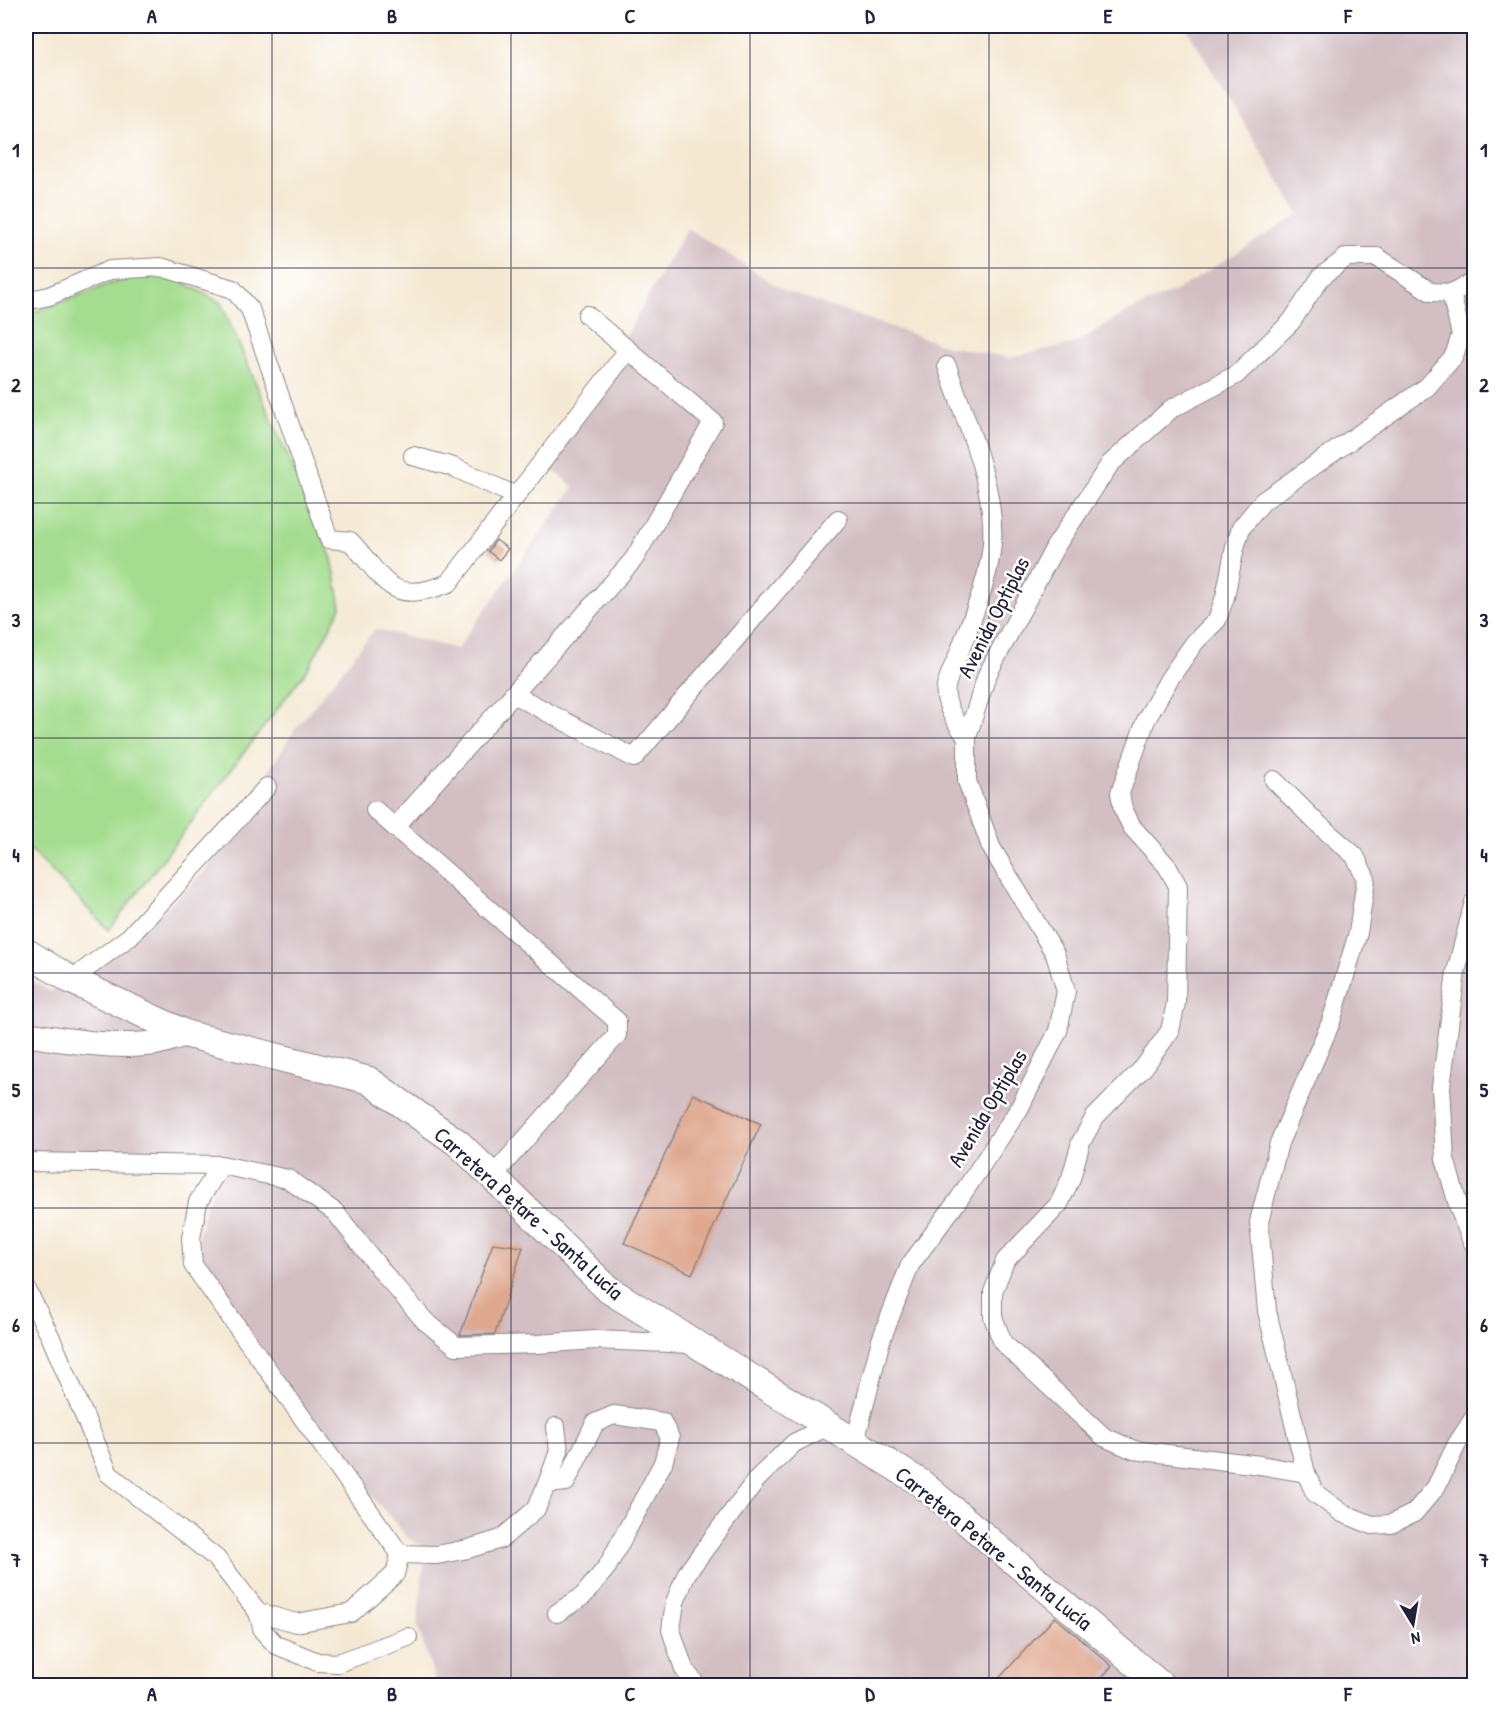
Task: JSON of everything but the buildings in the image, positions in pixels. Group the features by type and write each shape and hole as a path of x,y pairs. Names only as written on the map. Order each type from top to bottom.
{"main road":[{"name":"Carretera Petare - Santa Lucía","path":"26,952 71,980 186,1034 368,1080 458,1143 609,1290 921,1484 1162,1686"}],"street":[{"name":"Avenida Optiplas","path":"855,1442 881,1341 910,1265 959,1199 1019,1109 1058,1031 1066,991 1055,954 991,847 967,781 967,737 987,675 1055,547 1110,464 1171,409 1236,375 1291,322 1321,277 1347,257 1377,257 1431,291 1451,293"},
{"path":"26,301 49,296 110,270 160,267 233,289 250,309 329,539 350,541 368,559 388,586 407,592 431,590 449,583 628,350"},
{"path":"1306,1473 1260,1465 1134,1450 1104,1437 1003,1344 993,1317 993,1292 1005,1261 1059,1204 1071,1178 1081,1142 1095,1117 1144,1067 1170,1031 1176,1003 1178,886 1167,866 1132,827 1123,809 1120,793 1146,720 1169,679 1189,651 1216,620 1225,597 1241,528 1263,501 1427,387 1454,356 1461,335 1451,293 1474,282"},
{"path":"395,827 634,559 713,422 587,315"},
{"path":"946,366 987,483 992,515 992,544 984,585 946,688 950,707 959,728 967,737"},
{"path":"413,456 453,467 516,496"},
{"path":"513,694 634,758 838,519"},
{"path":"1274,780 1316,822 1355,856 1366,879 1358,933 1331,1022 1279,1143 1259,1222 1267,1311 1306,1473 1315,1493 1342,1514 1371,1525 1391,1524 1414,1513 1436,1487 1457,1444 1474,1418"},
{"path":"71,980 129,937 267,787"},
{"path":"375,810 617,1021 617,1035 492,1177"},
{"path":"1474,902 1456,972 1441,1087 1445,1159 1459,1208 1474,1244"},
{"path":"26,1034 58,1040 121,1044 154,1043 186,1034"},
{"path":"26,1162 220,1166 288,1179 335,1212 418,1314 456,1346 595,1340 698,1344"},
{"path":"220,1166 198,1202 190,1238 193,1265 400,1554 395,1574 351,1613 296,1623 258,1612"},
{"path":"26,1288 51,1338 109,1474 216,1558 258,1612 262,1631 276,1646 318,1662 338,1663 408,1637"},
{"path":"548,1484 566,1482 595,1423 614,1415 662,1422 670,1438 663,1463 607,1567 583,1596 557,1613"},
{"path":"400,1554 437,1555 501,1539 536,1509 548,1484 558,1451 556,1426"},
{"path":"697,1686 684,1669 671,1630 675,1602 687,1573 756,1480 794,1443 828,1426"}],"shaded area":[{"path":"1185,26 1474,26 1474,1685 437,1685 417,1625 426,1548 408,1538 338,1457 211,1279 200,1250 198,1237 205,1208 213,1191 202,1156 148,1154 26,1163 26,978 51,992 72,970 163,911 205,871 294,731 375,629 457,649 574,487 544,463 608,367 687,228 785,291 947,346 1009,358 1075,343 1126,313 1177,290 1299,214"}],"green space":[{"path":"156,267 221,303 332,559 341,607 309,667 109,930 26,845 26,315"}]}
